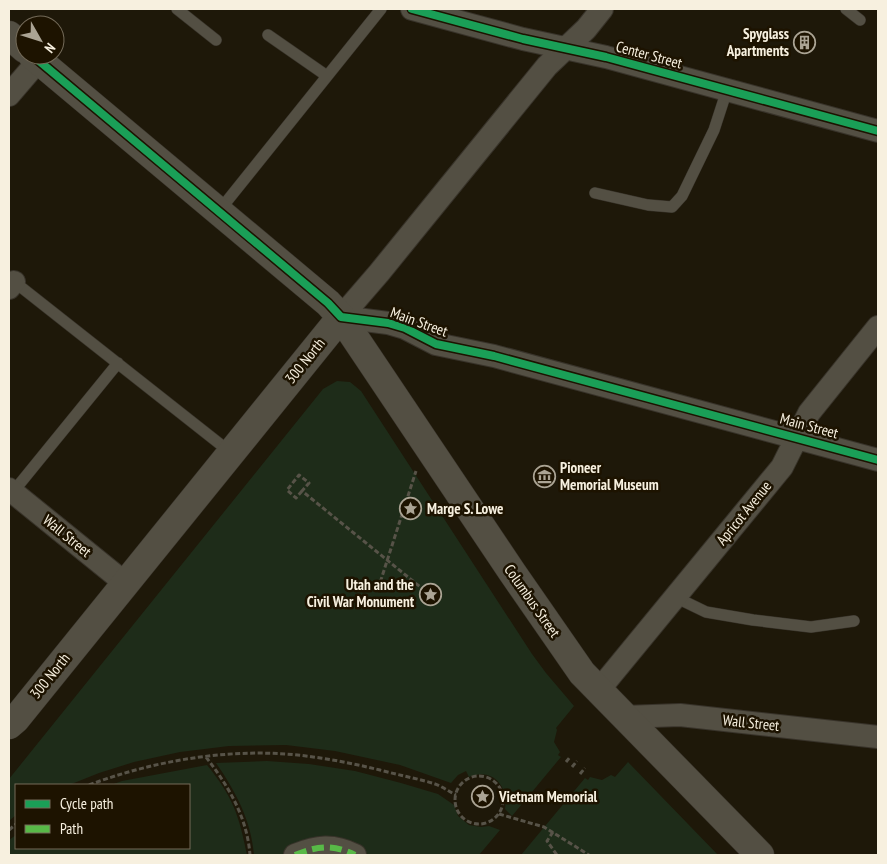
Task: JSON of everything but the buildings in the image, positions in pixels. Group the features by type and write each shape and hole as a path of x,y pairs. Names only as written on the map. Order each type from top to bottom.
{"main road":[{"path":"44,65 328,303 341,317"},
{"name":"300 North","path":"10,723 341,317"},
{"name":"Columbus Street","path":"341,317 582,673 760,855"}],"street":[{"name":"Center Street","path":"416,9 522,39 606,57 878,131"},
{"name":"300 North","path":"341,317 547,66 586,29 602,9"},
{"path":"9,95 26,65"},
{"name":"Main Street","path":"341,317 388,323 405,328 436,344 494,356 878,460"},
{"name":"Apricot Avenue","path":"598,691 782,466 809,413 878,327"},
{"name":"Wall Street","path":"11,491 125,583"},
{"name":"Wall Street","path":"624,717 680,716 878,737"},
{"path":"295,855 311,848 329,847 354,855"}],"lane":[{"path":"177,9 216,40"},
{"path":"219,211 381,9"},
{"path":"846,9 860,20"},
{"path":"268,35 327,76"},
{"path":"595,193 648,205 672,207 682,196 710,138 727,90"},
{"path":"10,283 118,363 230,452"},
{"path":"11,491 118,363"},
{"path":"675,597 706,612 811,628 854,621"}],"path":[{"path":"378,589 416,471"},
{"path":"299,475 309,483 302,491 296,498 287,490 299,475"},
{"path":"302,491 424,590"},
{"path":"92,784 164,763 227,754 273,753 313,757 434,783 456,795"},
{"path":"206,757 231,792 244,821 250,855"},
{"path":"566,762 570,757"},
{"path":"572,767 577,761"},
{"path":"580,774 585,768"},
{"path":"484,776 498,784 503,799 499,814 486,823 478,824 470,823 458,813 455,805 456,795 462,783 469,779 484,776"},
{"path":"499,814 544,827 589,855"},
{"path":"553,832 547,841 557,855"}],"green space":[{"path":"337,381 350,382 361,391 532,654 574,706 556,728 554,742 560,752 558,755 561,757 512,816 505,809 506,801 501,786 492,777 477,775 469,777 466,771 458,775 451,783 400,765 335,751 286,745 229,746 180,752 134,762 72,784 15,784 15,816 9,821 9,779 323,389"},
{"path":"267,761 309,764 355,771 401,783 438,794 454,805 458,816 469,825 489,826 500,830 479,855 369,855 361,850 294,847 282,855 254,855 246,818 230,785 216,763"},
{"path":"628,762 718,855 521,855 585,778 588,780 590,777 602,780 611,775 615,777"},
{"path":"207,765 216,776 234,807 247,855 9,855 9,840 15,836 15,849 190,849 190,784 114,784"}],"marked path":[{"path":"295,855 318,848 339,849 355,855"}],"cycle path":[{"path":"412,9 523,39 606,57 878,131"},
{"path":"44,65 328,303 341,317 388,323 405,328 436,344 494,356 878,460"}],"place":[{"name":"Spyglass Apartments","path":"805,43"},
{"name":"Pioneer Memorial Museum","path":"544,477"},
{"name":"Marge S. Lowe","path":"411,509"},
{"name":"Utah and the Civil War Monument","path":"430,594"},
{"name":"Vietnam Memorial","path":"483,797"}]}
